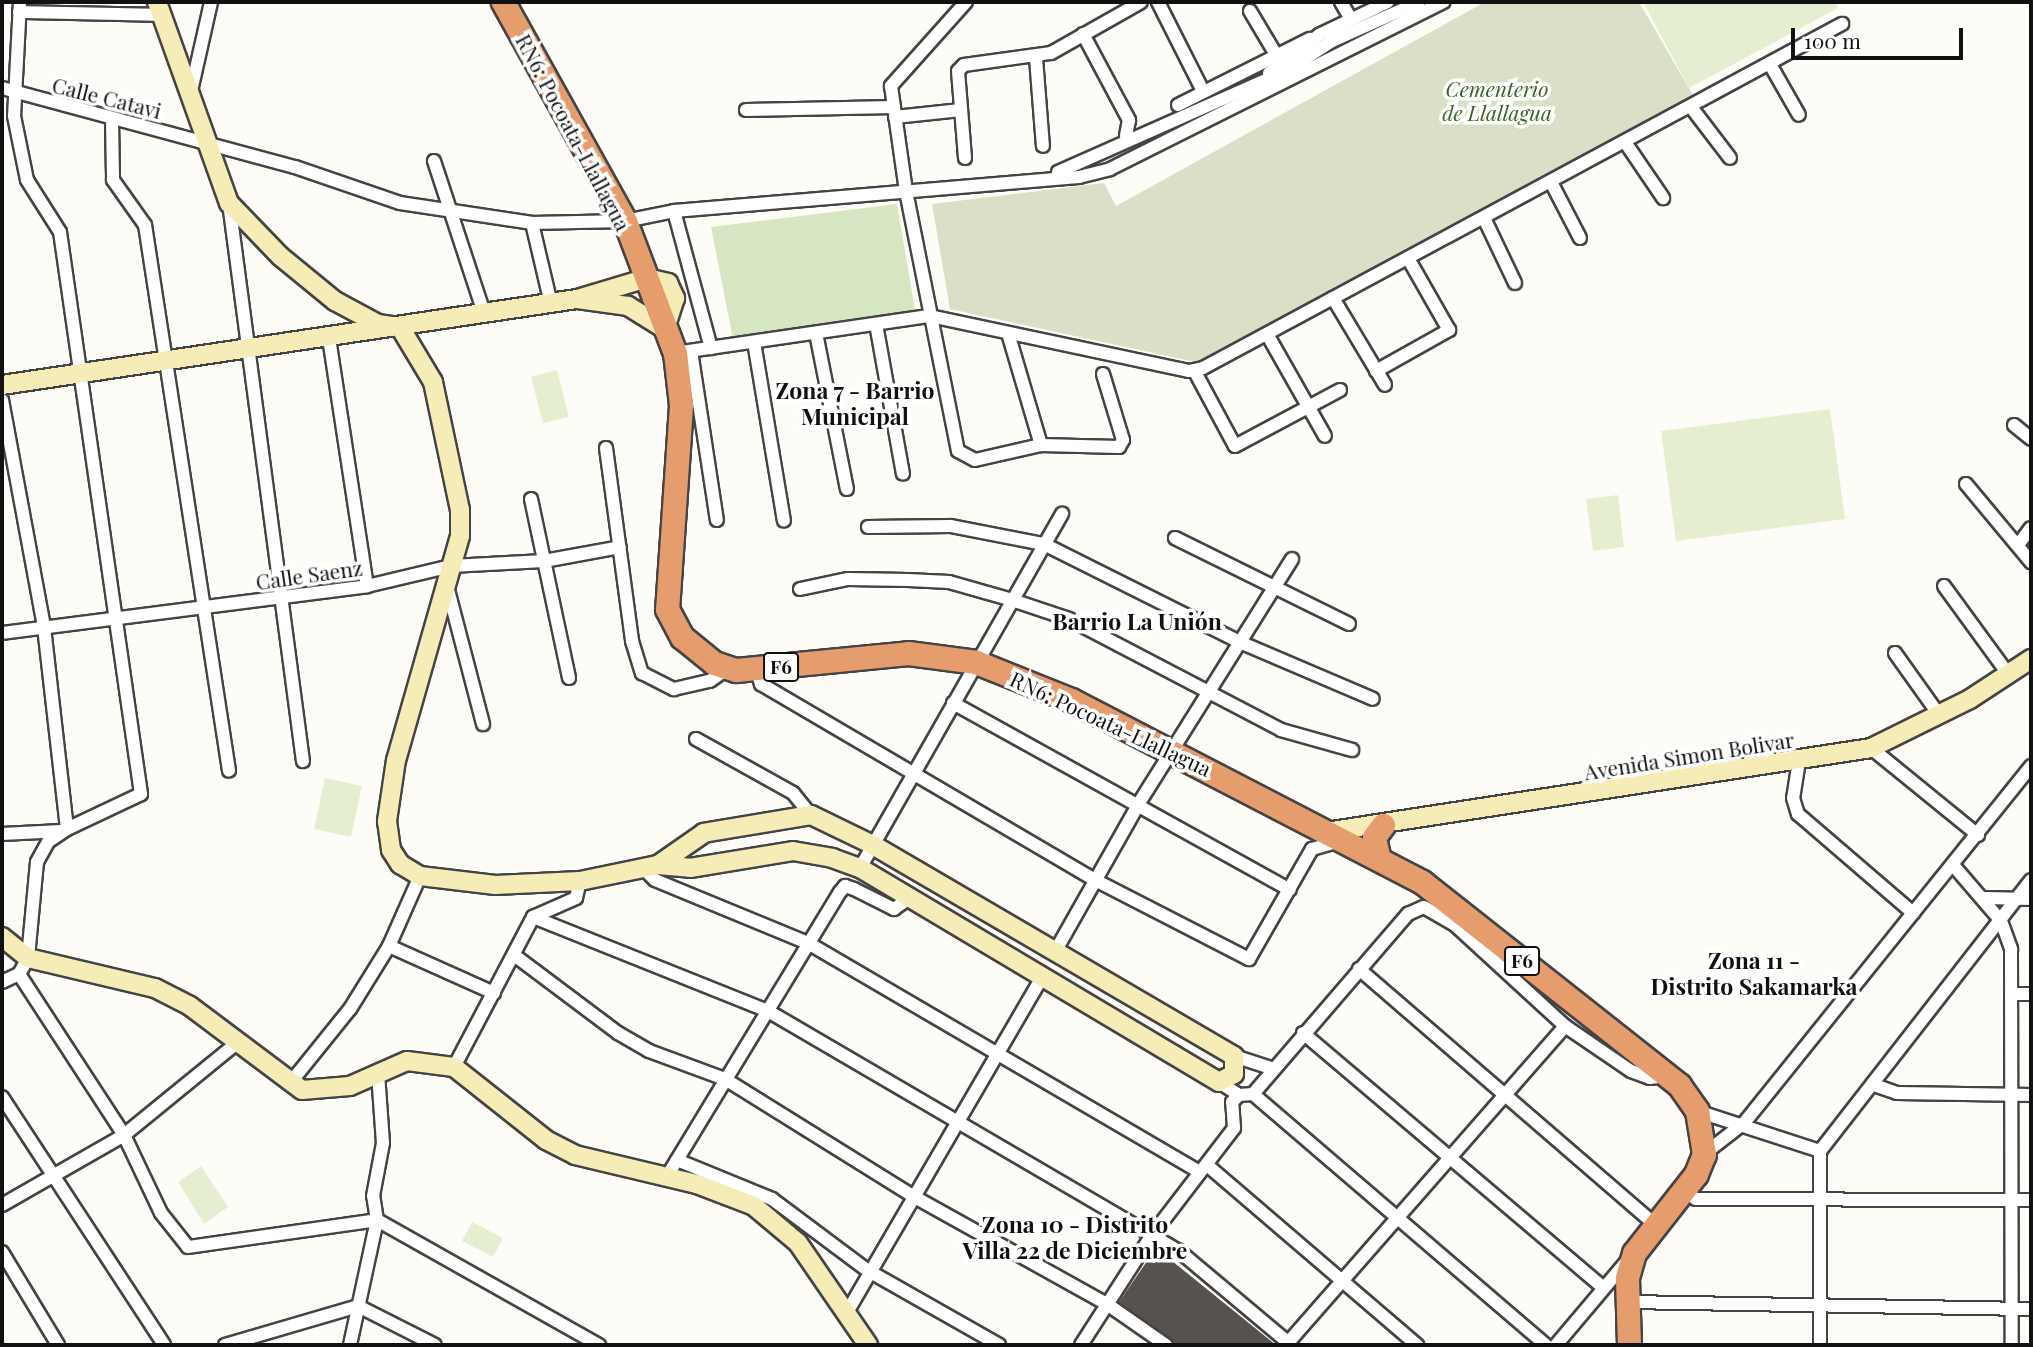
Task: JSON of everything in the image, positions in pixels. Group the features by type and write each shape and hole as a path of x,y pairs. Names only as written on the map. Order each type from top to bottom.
{"highway":[{"name":"RN6: Pocoata-Llallagua","path":"503,2 625,221 657,314 683,352 667,609 695,651 729,668 757,671 908,653 976,662 1071,700 1340,835 1422,882 1667,1076 1697,1111"},
{"path":"1378,855 1374,837 1383,825"},
{"path":"1629,1345 1627,1302 1634,1253 1654,1224 1684,1191 1704,1154 1697,1111"}],"street":[{"path":"190,95 211,2"},
{"path":"966,2 894,77 895,112 906,191 958,451 975,460 1041,445 1119,447 1123,440 1103,374"},
{"path":"965,158 958,71 964,65 1036,58 1141,2"},
{"path":"1158,2 1203,91"},
{"path":"1341,2 1351,19"},
{"path":"1178,105 1275,53 1314,39 1388,2"},
{"path":"1034,180 1085,165 1250,89 1332,41 1419,2"},
{"path":"1034,180 1079,177 1135,159 1443,2"},
{"path":"2,834 64,830 141,794 118,615 79,372 60,232 27,180 7,90 19,7 159,9 204,141 229,203 244,345 284,597 303,761"},
{"path":"1250,11 1275,53"},
{"path":"717,520 683,352 930,316 1194,370 1267,334 1771,66 1842,24"},
{"path":"1083,34 1129,120 1126,136"},
{"path":"1250,89 1314,39"},
{"path":"1036,58 1043,146"},
{"path":"1771,66 1799,115"},
{"name":"Calle Catavi","path":"7,90 112,120 204,141 400,203 532,223 625,221 674,211 1034,180"},
{"path":"1691,107 1730,158"},
{"path":"746,110 961,110"},
{"path":"112,120 113,180 145,225 229,771"},
{"path":"1625,142 1663,198"},
{"path":"434,161 447,208 484,313"},
{"path":"1551,182 1580,238"},
{"path":"229,203 280,256 335,301 378,324 400,327"},
{"path":"674,211 711,348"},
{"path":"1484,218 1515,283"},
{"path":"532,223 550,300"},
{"path":"1376,371 1449,330 1408,258"},
{"path":"577,299 644,277"},
{"path":"1333,298 1384,385"},
{"path":"2,384 244,345 329,338 550,300 577,299 657,314"},
{"path":"876,324 903,474"},
{"path":"400,327 433,382 460,510 449,574 396,760 387,821 391,850 400,864 420,876 495,885 580,881 651,867 690,868 793,851 860,868 1239,1095 1253,1094 1546,1345"},
{"path":"816,333 847,489"},
{"path":"1008,333 1041,445"},
{"path":"1267,334 1325,436"},
{"path":"329,338 367,586"},
{"path":"754,342 784,521"},
{"path":"1194,370 1235,446 1310,409 1340,390"},
{"path":"2,400 44,627 64,830 37,862 23,966 2,982"},
{"path":"2014,425 2031,439"},
{"path":"606,447 642,673 674,689 710,681 729,668"},
{"path":"1966,484 2031,562"},
{"path":"531,499 569,678"},
{"path":"860,868 912,770 1062,514"},
{"path":"868,527 951,526 1044,544 1242,643 1373,699"},
{"path":"2018,545 2031,528"},
{"path":"1175,538 1349,624"},
{"name":"Calle Saenz","path":"2,633 118,615 203,608 367,586 544,561 620,547"},
{"path":"1056,950 1139,803 1211,697 1292,559"},
{"path":"449,574 483,724"},
{"path":"800,589 848,579 949,582 1012,600 1069,620 1211,697 1281,730 1352,750"},
{"path":"1944,586 2009,675"},
{"path":"1895,653 1940,716"},
{"name":"Avenida Simon Bolivar","path":"1340,835 1383,825 1871,748 1940,716 2031,659"},
{"path":"757,671 761,684 1097,880 1249,959 1312,849 1340,835"},
{"path":"953,703 1139,803 1290,890"},
{"path":"696,739 793,793 811,815 873,845 1234,1056 1274,1069"},
{"path":"1871,748 1978,835"},
{"path":"1799,761 1793,798 1798,814 1913,913"},
{"path":"1704,1154 1744,1123 2031,766"},
{"path":"651,867 704,834 811,815"},
{"path":"1953,865 2001,921 2011,949 2014,1095 2012,1345"},
{"path":"651,867 655,880 808,943 994,1054 1204,1169 1417,1345"},
{"path":"291,1082 350,1009 389,946 420,876"},
{"path":"1820,1345 1820,1151 2031,880"},
{"path":"454,1067 533,917 576,898 580,881"},
{"path":"666,1178 845,886 884,907 901,906 909,898"},
{"path":"1984,898 2031,899"},
{"path":"1253,1094 1408,914 1424,908 1454,924 1565,1026 1631,1071 1650,1078 1667,1076"},
{"path":"533,917 768,1011 1179,1251 1289,1344 1565,1026"},
{"path":"2,937 23,966 124,1135 160,1213 188,1247 377,1220 599,1345"},
{"path":"389,946 494,993"},
{"path":"514,954 628,1039 725,1079 911,1195 1107,1304 1166,1345"},
{"path":"23,966 155,988 238,1042 302,1090 326,1091 378,1074 407,1061 454,1067 546,1140 575,1155 724,1193 780,1223 868,1345"},
{"path":"1359,969 1503,1097 1654,1224"},
{"path":"846,1314 867,1270 1042,977"},
{"path":"2011,994 2031,994"},
{"path":"1303,1033 1604,1288"},
{"path":"2,1205 124,1135 238,1042"},
{"path":"1219,1082 1234,1074 1234,1056"},
{"path":"350,1345 377,1220 373,1196 383,1143 378,1074"},
{"path":"1874,1085 1897,1093 2031,1095"},
{"path":"1081,1345 1152,1236 1234,1128 1232,1102 1239,1095"},
{"path":"2,1097 50,1178 164,1345"},
{"path":"1697,1111 1744,1123 1820,1151"},
{"path":"677,1160 772,1199 867,1270 999,1345"},
{"path":"1684,1191 1696,1199 1818,1197 2031,1200"},
{"path":"2,1252 58,1345"},
{"path":"1556,1345 1634,1253"},
{"path":"1627,1302 1819,1302 2031,1309"},
{"path":"225,1345 358,1306 435,1345"}],"green space":[{"name":"Cementerio de Llallagua","path":"1485,2 1639,2 1694,97 1200,363 950,309 932,204 1104,183 1116,206"},
{"path":"1643,2 1835,2 1838,8 1689,88"},
{"path":"897,204 915,310 733,339 711,227"},
{"path":"557,370 569,417 543,423 531,377"},
{"path":"1830,409 1845,519 1676,541 1661,431"},
{"path":"1618,495 1624,547 1593,551 1586,499"},
{"path":"325,778 362,786 351,837 314,829"},
{"path":"201,1166 228,1207 204,1224 178,1182"},
{"path":"472,1222 503,1238 493,1257 462,1241"}],"building":[{"path":"1156,1248 1276,1345 1177,1345 1119,1302"}],"district":[{"name":"Zona 7 - Barrio Municipal","path":"855,403"},
{"name":"Barrio La Unión","path":"1137,621"},
{"name":"Zona 11 - Distrito Sakamarka","path":"1754,973"},
{"name":"Zona 10 - Distrito Villa 22 de Diciembre","path":"1075,1237"}]}
